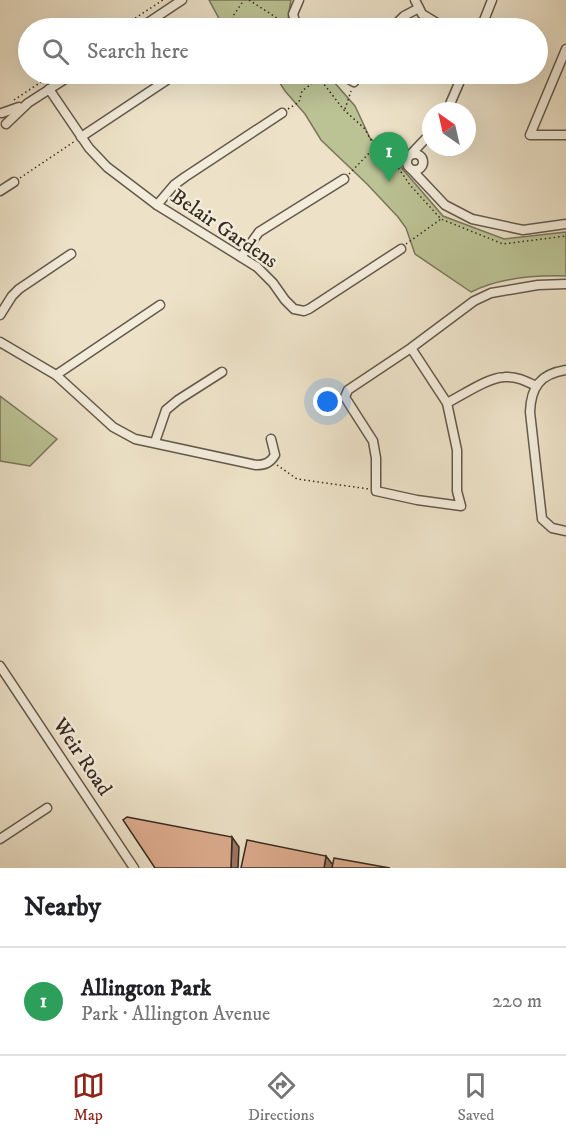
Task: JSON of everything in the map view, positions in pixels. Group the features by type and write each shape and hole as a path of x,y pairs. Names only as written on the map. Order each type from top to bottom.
{"street":[{"path":"155,18 182,0"},
{"path":"294,18 293,14 299,0"},
{"path":"485,18 492,0"},
{"path":"402,18 417,4 422,14 429,18"},
{"path":"566,49 530,135 566,135"},
{"path":"3,127 6,118 1,113 28,103 58,84"},
{"path":"81,137 161,84"},
{"path":"451,102 458,84"},
{"name":"Belair Gardens","path":"49,90 81,137 107,167 157,205 265,273 294,309 304,311 320,302 400,249"},
{"path":"3,127 28,103"},
{"path":"157,205 174,185 282,113"},
{"path":"417,168 408,167 406,162 408,156 416,154 422,144"},
{"path":"416,154 423,162 417,168"},
{"path":"417,168 424,182 446,205 472,219 523,230 566,224"},
{"path":"241,256 259,232 344,178"},
{"path":"0,191 14,182"},
{"path":"0,315 19,289 71,254"},
{"path":"411,348 447,403 457,450 457,491 462,506 417,501 376,491 376,458 373,441 345,397 348,390 411,348 474,301 491,293 545,284 566,284"},
{"path":"56,375 159,305"},
{"path":"0,342 56,375 113,427 135,438 256,465 265,465 275,455 271,439"},
{"path":"566,370 555,372 536,386 531,396 530,412 542,519 552,528 566,531"},
{"path":"155,442 166,410 222,372"},
{"path":"447,403 490,381 504,377 520,378 536,386"},
{"name":"Weir Road","path":"0,666 134,868"},
{"path":"0,839 47,808"}],"path":[{"path":"135,18 163,0"},
{"path":"233,18 244,0"},
{"path":"249,0 277,18"},
{"path":"13,101 38,84"},
{"path":"282,113 299,102 302,91 311,84"},
{"path":"344,110 353,84"},
{"path":"14,182 81,137"},
{"path":"344,178 353,172 364,156 375,147"},
{"path":"400,249 441,219"},
{"path":"271,461 297,479 376,491"}],"green space":[{"path":"209,0 291,0 288,18 219,18"},
{"path":"280,84 336,84 355,106 370,138 394,159 443,216 504,239 566,232 566,276 517,278 493,283 471,292 415,254 406,228 398,217 321,140 305,114"},
{"path":"0,396 57,439 30,466 0,461"}],"building":[{"path":"127,817 232,837 231,868 155,868 123,820"},
{"path":"247,840 326,856 324,868 241,868"},
{"path":"334,858 390,868 332,868"}],"place":[{"name":"Allington Park","path":"389,182"}]}
